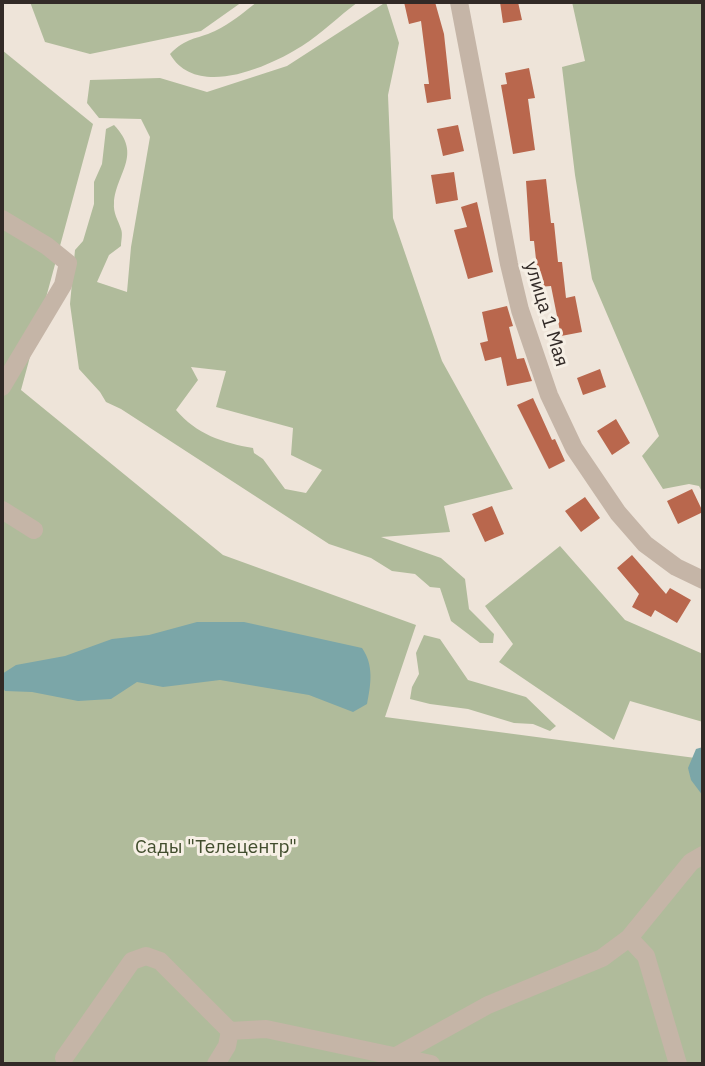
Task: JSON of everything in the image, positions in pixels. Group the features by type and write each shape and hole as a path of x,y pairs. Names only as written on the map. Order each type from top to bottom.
{"street":[{"name":"улица 1 Мая","path":"460,2 509,264 520,310 549,395 574,448 618,513 645,544 676,567 703,580"},
{"path":"2,219 68,262 63,285 2,387"},
{"path":"2,510 34,530"},
{"path":"392,1060 488,1005 602,958 629,938 691,862 703,855"},
{"path":"629,938 646,956 678,1064"},
{"path":"64,1058 132,961 146,956 160,961 230,1031 266,1029 392,1060 430,1064"},
{"path":"216,1064 227,1046 230,1031"}],"green space":[{"path":"30,2 242,2 201,31 90,54 45,42"},
{"path":"257,2 358,2 302,46 252,70 214,77 197,75 182,67 170,54 186,42 226,25"},
{"path":"386,2 399,43 388,95 393,218 442,361 513,489 444,506 450,532 381,537 441,558 465,579 469,609 494,634 493,643 480,643 451,621 440,588 430,587 415,574 392,571 371,558 329,544 121,409 106,402 79,369 70,304 75,250 83,241 94,204 94,182 102,164 106,129 114,125 127,146 127,155 114,203 122,231 121,246 109,255 97,282 127,292 131,247 150,137 141,119 99,118 87,103 90,80 160,78 207,92 287,66","holes":["191,367 226,371 216,407 293,428 291,455 322,470 306,493 285,489 263,459 254,453 253,448 211,436 192,425 176,410 198,380"]},
{"path":"572,2 703,2 703,494 699,486 689,484 663,489 642,456 659,436 592,279 575,175 562,67 585,61"},
{"name":"Сады \"Телецентр\"","path":"2,50 93,124 21,390 223,555 416,625 385,717 703,759 703,1064 2,1064"},
{"path":"560,546 625,620 703,654 703,722 630,701 614,740 499,662 513,644 485,606"},
{"path":"424,635 440,639 468,680 526,697 556,726 550,731 533,724 514,723 468,709 410,699 412,687 419,674 416,653"}],"water":[{"path":"197,622 244,622 362,648 370,668 367,704 353,712 309,695 220,680 163,687 137,682 111,699 78,701 32,692 5,691 2,686 2,674 16,665 65,656 112,639 149,635"},
{"path":"703,747 703,796 691,780 688,768 696,749"}],"building":[{"path":"404,2 435,2 444,34 451,99 427,103 424,84 429,84 421,21 409,24"},
{"path":"500,2 518,2 522,20 503,23"},
{"path":"529,68 535,98 528,99 535,150 513,154 501,85 507,84 505,73"},
{"path":"458,125 464,151 443,156 437,129"},
{"path":"454,172 458,200 436,204 431,175"},
{"path":"546,179 551,223 554,223 558,262 562,262 566,298 575,296 582,332 561,336 551,286 539,287 534,241 530,241 526,181"},
{"path":"477,202 493,272 468,279 454,230 467,227 461,207"},
{"path":"507,306 513,326 509,327 517,359 524,358 532,381 507,386 501,357 485,361 480,343 488,341 482,312"},
{"path":"600,369 606,387 583,395 577,378"},
{"path":"533,398 565,461 549,469 517,405"},
{"path":"616,419 630,443 612,455 597,431"},
{"path":"692,489 703,512 678,524 667,501"},
{"path":"585,497 600,518 581,532 565,511"},
{"path":"492,506 504,534 485,542 472,514"},
{"path":"632,555 666,594 670,588 691,600 677,623 655,610 651,617 632,607 639,594 617,568"}]}
